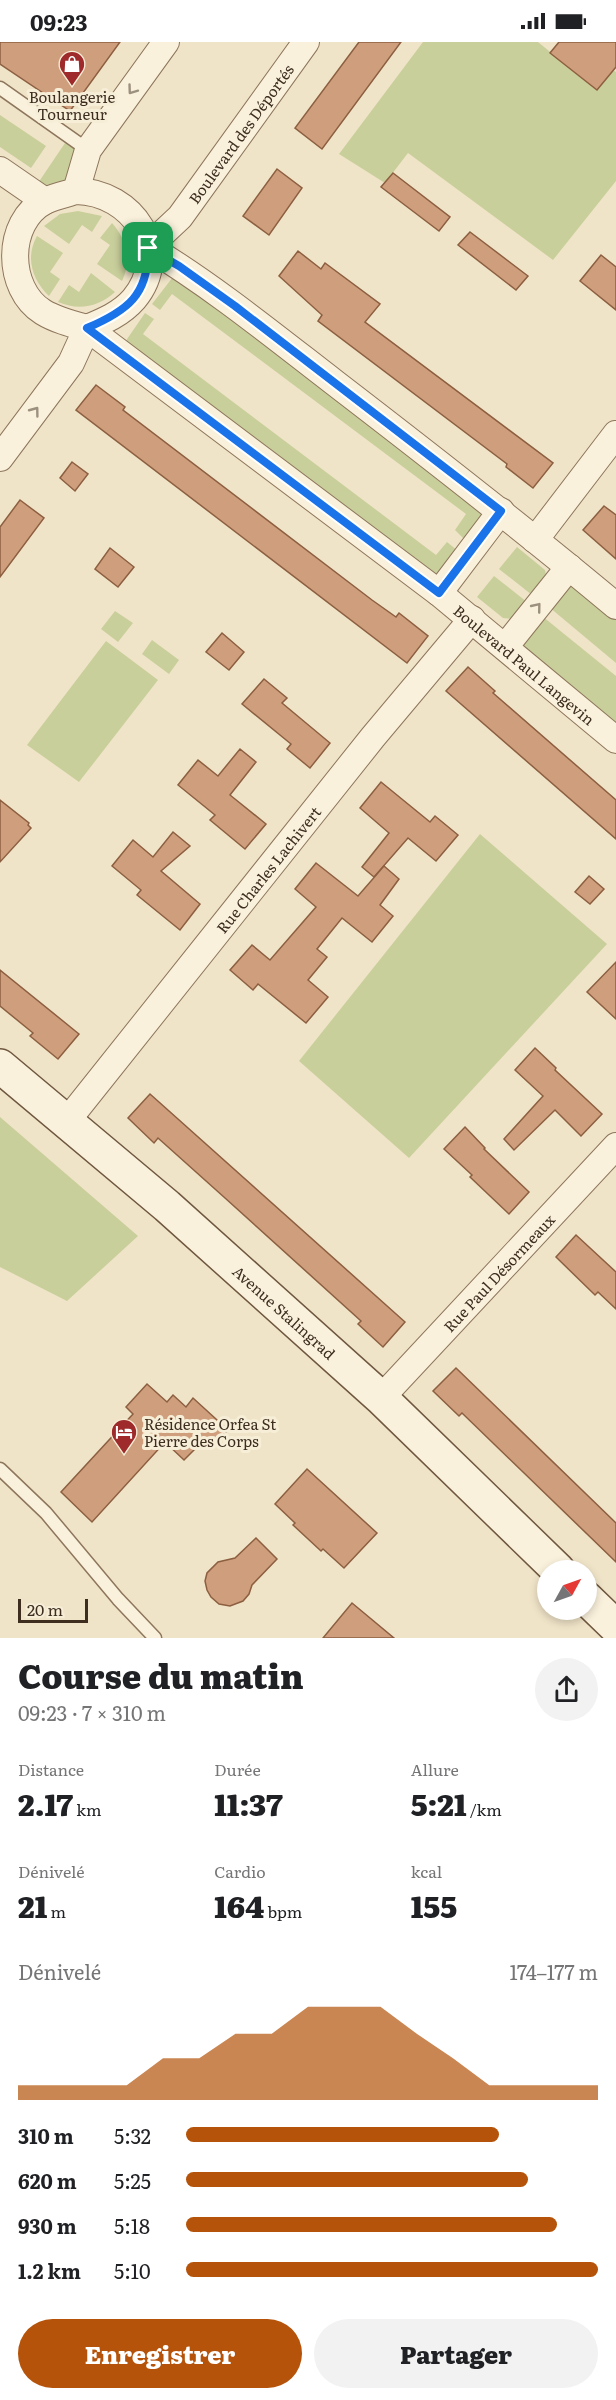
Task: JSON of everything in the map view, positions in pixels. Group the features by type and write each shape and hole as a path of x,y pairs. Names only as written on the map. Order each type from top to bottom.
{"street":[{"path":"76,190 88,150 166,42"},
{"name":"Boulevard des Déportés","path":"148,248 180,217 306,42"},
{"path":"0,170 45,201"},
{"path":"0,458 71,363 87,328 124,310 136,297 144,282 148,265 148,248 143,230 133,214 119,202 105,195 76,190 45,201 8,238 8,278 21,286 42,312 87,328"},
{"path":"148,248 179,266 235,306 501,511 616,606"},
{"name":"Boulevard Paul Langevin","path":"87,328 439,593 616,740"},
{"path":"535,540 616,434"},
{"path":"439,593 501,511"},
{"path":"505,647 569,567"},
{"name":"Rue Charles Lachivert","path":"67,1121 366,745 472,619"},
{"name":"Avenue Stalingrad","path":"0,1066 167,1206 381,1398 548,1560"},
{"name":"Rue Paul Désormeaux","path":"381,1398 616,1146"},
{"path":"597,1609 616,1627"}],"lane":[{"path":"0,88 88,150"},
{"path":"0,1469 46,1513 118,1599 155,1638"}],"green space":[{"path":"423,42 538,42 597,90 613,70 616,72 616,181 553,260 408,153 385,183 339,154"},
{"path":"0,115 46,146 31,168 0,147"},
{"path":"65,143 76,150 67,181 52,188 36,186"},
{"path":"78,211 102,216 92,232 82,225 69,244 44,226 60,214"},
{"path":"112,223 121,236 126,250 127,265 122,281 97,264 110,245 100,238"},
{"path":"37,236 63,253 50,272 60,279 49,296 38,283 32,268 31,252"},
{"path":"91,273 115,292 102,301 88,306 73,306 58,302 69,285 79,292"},
{"path":"176,273 490,509 466,541 455,530 466,514 172,294 160,310 152,304"},
{"path":"145,313 154,319 143,334 436,555 447,542 458,551 437,576 125,342"},
{"path":"517,547 545,570 546,575 532,595 499,569"},
{"path":"494,576 527,602 512,619 503,618 477,597"},
{"path":"570,581 616,611 616,663 549,607"},
{"path":"115,611 133,623 118,642 101,629"},
{"path":"542,616 616,676 616,729 522,648 522,642"},
{"path":"152,640 179,660 169,674 142,654"},
{"path":"106,641 158,680 79,782 27,745"},
{"path":"480,834 607,944 409,1158 299,1061"},
{"path":"0,1117 138,1236 67,1301 0,1267"}],"building":[{"path":"0,42 120,42 70,111 0,64"},
{"path":"359,42 401,42 322,149 295,128"},
{"path":"559,42 616,42 616,67 597,90 550,53"},
{"path":"277,169 302,188 269,235 243,216"},
{"path":"393,173 450,217 439,231 381,187"},
{"path":"470,232 528,276 516,290 458,245"},
{"path":"298,251 321,269 325,263 380,304 365,322 553,463 533,488 506,467 507,464 318,321 322,315 279,276"},
{"path":"601,255 616,267 616,310 580,281"},
{"path":"96,385 125,407 123,410 372,600 396,617 399,613 428,636 407,663 76,410"},
{"path":"72,462 88,474 75,491 60,478"},
{"path":"20,500 44,518 0,577 0,527"},
{"path":"604,506 616,515 616,559 583,530"},
{"path":"110,548 134,567 118,587 95,569"},
{"path":"222,633 244,652 229,670 206,652"},
{"path":"468,667 495,691 493,693 616,800 616,839 446,691"},
{"path":"264,679 287,698 282,703 330,743 310,768 287,749 291,744 242,704"},
{"path":"240,749 256,762 230,795 266,824 245,849 210,820 215,815 178,785 198,760 218,776"},
{"path":"381,782 430,822 435,816 458,835 436,861 408,838 374,877 362,867 389,833 360,808"},
{"path":"0,800 29,823 31,828 0,862"},
{"path":"173,832 190,846 161,871 200,904 180,930 137,895 141,890 112,866 133,840 153,857"},
{"path":"316,863 358,896 384,866 399,879 380,905 393,916 372,942 342,918 317,949 327,957 308,980 328,997 306,1023 258,984 253,990 230,970 252,945 270,960 316,907 295,889"},
{"path":"589,876 604,889 590,904 575,892"},
{"path":"616,962 616,1019 587,992"},
{"path":"0,970 79,1034 58,1059 30,1036 33,1033 0,1006"},
{"path":"535,1048 602,1114 581,1136 555,1110 514,1150 504,1139 543,1096 515,1070"},
{"path":"150,1094 405,1322 383,1347 358,1324 361,1321 225,1198 158,1138 154,1143 128,1118"},
{"path":"465,1127 484,1149 529,1192 509,1214 444,1149"},
{"path":"576,1235 616,1272 616,1309 598,1292 595,1295 556,1257"},
{"path":"456,1368 616,1523 616,1562 462,1413 459,1416 433,1391"},
{"name":"Résidence Orfea St Pierre des Corps","path":"147,1384 167,1402 173,1395 186,1407 193,1398 228,1430 211,1448 203,1441 184,1460 165,1442 92,1522 61,1492 133,1414 126,1407"},
{"path":"307,1469 377,1533 344,1568 323,1549 321,1551 293,1525 295,1523 275,1504"},
{"path":"256,1538 277,1559 252,1585 243,1601 230,1606 219,1604 207,1590 205,1581 207,1573 218,1562 235,1558"},
{"path":"352,1603 394,1638 323,1638"}],"place":[{"name":"Boulangerie Tourneur","path":"72,87"},
{"name":"Résidence Orfea St Pierre des Corps","path":"124,1455"}],"route":[{"path":"148,248 179,266 235,306 501,511 439,593 87,328 124,310 136,297 144,282 148,265 148,248"}]}
